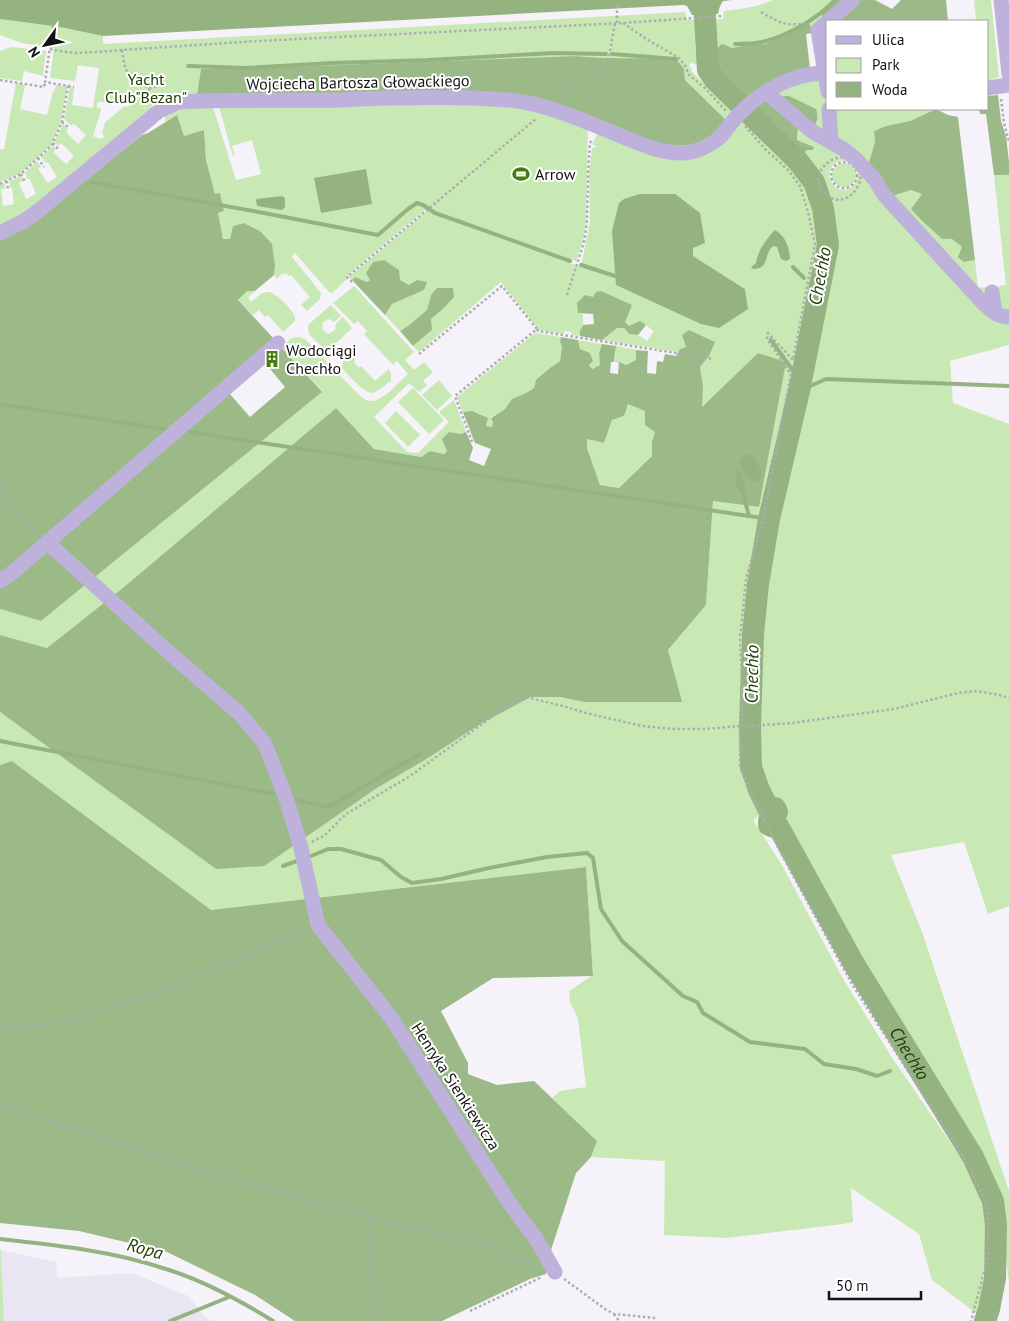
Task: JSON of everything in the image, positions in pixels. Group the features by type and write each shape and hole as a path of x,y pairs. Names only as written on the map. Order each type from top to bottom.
{"street":[{"path":"829,20 852,0"},
{"path":"1001,0 1009,74"},
{"path":"826,23 818,30 826,73"},
{"name":"Wojciecha Bartosza Głowackiego","path":"0,233 37,212 159,111 178,102 436,97 501,99 548,108 598,126 644,146 681,153 692,152 707,146 720,137 750,104 766,92 790,79 803,75 826,73"},
{"path":"989,88 1009,85"},
{"path":"766,92 813,132 845,150 865,167 884,195 978,298 1002,315"},
{"path":"829,110 831,142"},
{"path":"992,292 1002,315"},
{"path":"0,581 13,572 278,343"},
{"path":"47,542 240,714 265,744 287,801 301,848 318,925"},
{"name":"Henryka Sienkiewicza","path":"318,925 392,1019 510,1204 537,1240 555,1272"}],"path":[{"path":"352,282 347,277 609,57 618,4"},
{"path":"761,12 788,24 807,23 818,30"},
{"path":"50,49 96,52 722,16"},
{"path":"623,23 679,58 686,67 688,74 704,87 729,113 738,116 748,130 788,170 800,186 808,212 814,244 793,360 768,333 767,339 790,374 763,518 746,579 740,638 742,684 740,766 752,796 782,855 852,984 969,1166 988,1207 988,1257 971,1321"},
{"path":"0,80 44,88 53,26"},
{"path":"122,50 126,70 149,88"},
{"path":"45,82 74,87"},
{"path":"149,88 163,85"},
{"path":"0,184 21,174 53,143 62,122 68,86"},
{"path":"149,88 149,102 153,104"},
{"path":"1001,98 1004,123 1009,142"},
{"path":"62,122 69,128"},
{"path":"53,143 58,148"},
{"path":"567,295 584,242 587,222 590,143"},
{"path":"38,158 44,167"},
{"path":"848,158 836,158 823,166 819,180 823,192 836,198 842,198 854,193 861,179 860,170"},
{"path":"847,162 855,168 857,178 852,185 839,188 832,182 830,173 837,163 847,162"},
{"path":"21,174 25,182"},
{"path":"7,181 8,190"},
{"path":"419,354 502,286 538,331 713,360"},
{"path":"472,442 455,396 537,329"},
{"path":"0,485 23,522 47,542"},
{"path":"301,848 325,835 346,814 410,776 511,703 525,696 642,726 674,729 705,729 792,723 894,709 958,693 977,691 1009,698"},
{"path":"0,1028 53,1024 165,990 318,925"},
{"path":"0,1106 239,1181 369,1217 483,1244 516,1260 555,1272 614,1314 619,1321"},
{"path":"369,1217 374,1316 371,1321"},
{"path":"470,1311 531,1281 555,1272"},
{"path":"614,1314 656,1318"}],"shaded area":[{"path":"838,0 875,0 892,9 901,0 946,0 948,20 826,20 826,52 822,13"},
{"path":"809,22 813,33 806,34 810,69 745,102 723,78 716,63 716,52 722,44 731,48 765,44"},
{"path":"574,56 676,59 684,69 685,80 727,121 716,134 693,145 672,146 649,141 551,103 197,94 201,69"},
{"path":"998,95 1001,121 1006,136 1009,175 994,175 986,114 980,114 979,110 989,110 989,96"},
{"path":"783,96 789,96 816,109 817,119 813,128 780,100"},
{"path":"763,99 799,124 797,140 814,147 813,150 807,150 800,157 780,138 783,135 782,130 754,105"},
{"path":"934,110 958,117 975,260 964,262 958,257 962,247 952,239 942,239 911,209 922,194 911,190 889,197 868,165 875,142 874,131 886,126 910,121"},
{"path":"177,115 184,136 204,130 206,160 215,194 220,193 224,211 218,213 223,239 230,239 233,226 244,223 260,231 272,244 275,266 274,275 255,291 247,291 238,300 276,341 223,386 250,417 285,387 266,364 268,363 270,366 279,358 273,352 280,346 322,392 41,621 0,609 0,238 88,178 142,135"},
{"path":"384,260 399,270 400,280 409,285 417,280 427,282 424,290 392,304 385,315 352,280 355,277 367,282 370,280 366,273 373,262"},
{"path":"437,288 453,288 454,297 431,319 432,330 413,346 400,331 427,310 431,295"},
{"path":"601,291 632,305 625,322 629,326 640,321 646,325 638,335 629,334 624,328 617,328 602,340 580,336 583,325 594,324 593,314 578,313 577,303 585,295 593,297 596,292"},
{"path":"689,330 715,342 709,356 700,367 703,386 702,407 758,353 786,362 759,507 713,501 706,605 668,650 682,702 584,702 560,697 531,697 482,723 377,788 264,866 216,869 0,712 0,635 47,648 124,587 336,408 374,449 421,457 430,451 444,454 447,451 442,439 449,432 461,434 466,432 473,448 469,460 484,466 491,449 475,443 463,412 472,411 488,418 486,426 492,427 493,422 491,418 505,409 512,399 534,388 536,380 560,361 561,337 578,340 580,349 590,353 593,361 589,365 592,369 600,365 599,353 602,344 616,346 614,362 611,362 610,373 618,374 619,362 626,365 636,360 637,350 648,351 647,373 656,374 657,361 663,362 665,354 676,356 680,349 686,347 682,335","holes":["628,404 645,411 645,425 655,432 652,441 652,456 619,488 600,485 587,448 587,439 604,443 612,420 624,416"]},
{"path":"12,761 211,910 586,867 593,976 493,978 441,1011 468,1063 468,1074 497,1085 534,1081 597,1141 591,1157 576,1173 551,1250 546,1274 530,1279 442,1321 295,1321 255,1295 167,1252 79,1231 0,1223 0,765"},
{"path":"1,1250 56,1262 57,1278 132,1273 188,1296 206,1318 215,1321 4,1321"}],"green space":[{"path":"773,0 838,0 813,33 809,22 765,44 716,51 717,43 711,20 723,19 724,11 755,6"},
{"path":"974,0 991,0 999,77 994,79 989,80 989,20 976,20"},
{"name":"Yacht Club\"Bezan\"","path":"685,12 687,20 699,20 701,28 695,44 699,62 696,65 692,62 689,65 692,69 691,71 735,111 727,121 685,80 684,69 604,58 574,56 201,69 197,94 167,98 151,106 155,109 44,201 0,227 0,185 5,183 5,189 1,189 3,206 14,204 10,181 21,176 23,181 19,183 26,199 36,194 30,179 27,179 25,173 37,161 41,166 38,169 48,183 57,177 48,162 46,163 41,157 53,146 56,149 53,152 66,164 74,156 61,143 58,146 55,142 63,124 68,129 66,132 78,144 86,135 74,124 71,126 64,119 70,87 74,88 72,105 93,108 99,68 78,65 75,81 50,78 54,48 22,43 0,35 0,19 60,27 103,36 103,44","holes":["112,99 130,99 130,106 124,107 105,122 102,134 105,137 100,139 93,136 101,108 97,108 97,102 112,102"]},
{"path":"11,47 46,51 43,76 24,71 22,81 0,78 0,51"},
{"path":"823,79 829,132 813,128 817,115 780,100 778,90 794,83"},
{"path":"16,83 25,85 20,109 47,115 56,85 67,87 61,121 51,145 20,174 0,182 0,149 4,149"},
{"path":"436,102 525,107 588,127 586,223 583,241 576,261 426,209 345,277 347,279 332,293 329,292 295,253 292,257 321,293 320,299 307,311 301,305 310,297 291,275 289,276 286,273 284,275 283,273 277,279 274,275 275,266 260,231 244,223 233,226 230,239 223,239 218,213 224,211 220,193 215,195 206,160 204,131 184,137 177,115 165,122 165,114 180,108 213,107 236,180 261,174 252,140 232,146 235,155 233,156 219,107"},
{"path":"832,110 934,110 910,121 886,126 874,131 875,142 868,165 836,140"},
{"path":"741,119 769,147 773,143 799,166 808,179 820,209 824,230 824,252 752,594 748,626 747,766 752,785 765,812 753,820 783,867 842,977 891,1056 961,1158 988,1215 980,1316 932,1280 919,1234 851,1188 853,1222 726,1238 664,1235 665,1161 591,1157 597,1141 552,1098 560,1091 586,1087 578,1019 570,1002 569,991 593,975 586,867 211,910 12,761 0,765 0,712 216,869 306,837 377,788 482,723 531,697 560,697 584,702 681,702 668,650 706,605 713,501 759,507 752,359 701,408 703,386 700,367 709,356 686,347 678,352 602,340 617,328 624,328 629,334 638,335 647,341 654,331 640,321 629,326 593,297 578,313 583,314 580,336 572,335 571,332 564,331 564,334 539,330 501,282 419,352 413,346 431,330 431,319 454,297 431,295 427,310 400,331 385,315 392,304 424,290 417,280 410,285 399,280 370,280 367,282 355,277 352,280 349,277 428,210 435,215 581,267 590,221 589,175 592,148 597,147 592,144 599,131 665,156","holes":["612,231 693,248 693,256 745,289"]},
{"path":"799,124 847,160 837,162 832,166 829,176 836,187 846,190 851,188 858,178 858,171 1009,321 1009,345 950,361 953,403 1009,424 1009,906 988,914 964,842 891,855 922,932 1009,1191 1009,1282 996,1192 975,1151 866,974 802,862 761,789 754,765 754,719 759,615 775,526 831,255 830,226 825,203 816,181 800,157 807,150 814,147 797,140"},
{"path":"844,163 853,166 856,175 853,184 844,187 835,184 832,175 835,166"},
{"path":"994,175 1009,175 1009,315 1000,312 997,289 999,286 1006,285"},
{"path":"911,190 922,194 911,209 921,220 942,239 952,239 962,247 964,262 975,260 978,288 985,287 991,305 889,197"},
{"path":"354,286 414,352 405,360 414,370 424,362 433,372 423,381 427,385 419,392 409,383 374,417 407,452 418,453 449,422 439,412 454,400 466,432 461,434 444,454 430,451 421,457 374,449 336,408 124,587 47,648 0,635 0,609 41,621 322,392 281,347 290,339 298,337 306,340 360,396 367,400 377,400 408,374 397,361 393,365 364,334 367,331 358,321 354,324 333,303"},
{"path":"247,291 255,291 248,298 251,302 259,295 272,293 284,302 295,317 295,321 283,332 268,315 265,317 259,310 253,315 238,300"},
{"path":"331,305 341,316 334,322 329,319 323,322 322,329 328,334 335,330 336,324 343,317 352,328 334,345 325,348 309,334 308,325"},
{"path":"535,333 561,337 560,361 550,368 534,388 512,399 505,409 491,417 492,427 486,427 487,418 463,412 475,443 457,397"},
{"path":"578,340 602,344 599,353 600,365 592,369 580,349"},
{"path":"616,346 637,350 637,360 626,365 615,362"},
{"path":"350,354 359,368 361,366 375,381 389,369 391,381 374,393 365,390 356,384 342,368 343,361"},
{"path":"439,380 452,396 437,410 422,395"},
{"path":"413,388 444,420 429,434 398,402"},
{"path":"628,403 645,411 655,432 652,441 652,456 619,488 600,485 587,448 587,439 604,443 612,420 624,416"},
{"path":"396,411 420,435 408,447 385,423"},
{"path":"1,1250 4,1321 0,1321"}],"water":[{"path":"0,0 732,0 723,1 718,14 692,15 687,6 683,5 103,36 60,27 0,19"},
{"path":"366,169 372,204 321,213 314,178"},
{"path":"640,194 675,194 700,213 705,243 693,248 693,256 745,289 748,309 719,328 701,324 616,285 612,231 619,203 624,199"},
{"path":"282,196 285,198 285,207 282,210 257,206 257,199"},
{"path":"775,230 786,242 790,259 786,261 781,259 777,247 773,246 762,267 753,269 751,267 756,263 763,245"},
{"path":"747,454 755,457 762,474 759,481 753,482 741,467 739,461"},
{"path":"738,471 741,472 746,489 743,494 738,489 736,483 735,476"}],"waterway":[{"name":"Chechło","path":"704,0 708,70 715,80 797,160 814,182 823,208 828,245 799,391 769,519 758,584 753,634 750,726 751,767 759,790 769,810 775,808 777,812 769,821 769,825 778,826 854,964 973,1157 993,1201 996,1225 995,1278 985,1321"},
{"path":"735,44 759,43 781,36 811,20 835,0"},
{"path":"188,66 246,68 554,53 606,54"},
{"path":"612,54 676,59"},
{"path":"91,182 378,235 417,203 435,213 570,261"},
{"path":"581,265 615,276"},
{"path":"793,267 804,278"},
{"path":"811,284 819,290"},
{"path":"771,340 801,382"},
{"path":"799,391 826,379 1009,386"},
{"path":"0,404 164,429"},
{"path":"189,432 769,519"},
{"path":"743,494 749,516"},
{"path":"0,741 274,794"},
{"path":"296,800 328,807 420,754"},
{"path":"311,856 328,849 341,849 381,860 401,877 412,883 441,879 547,857 587,853 593,858 601,909 622,941 683,996 697,1002 703,1013 750,1042 805,1049 824,1064 856,1069 877,1076 890,1071"},
{"path":"283,866 297,861"},
{"name":"Chechło","path":"920,1083 927,1083"},
{"name":"Ropa","path":"0,1239 84,1250 146,1263 207,1285 273,1321"},
{"path":"170,1321 229,1297"}],"place":[{"name":"Arrow","path":"521,174"},
{"name":"Wodociągi Chechło","path":"272,359"}]}
